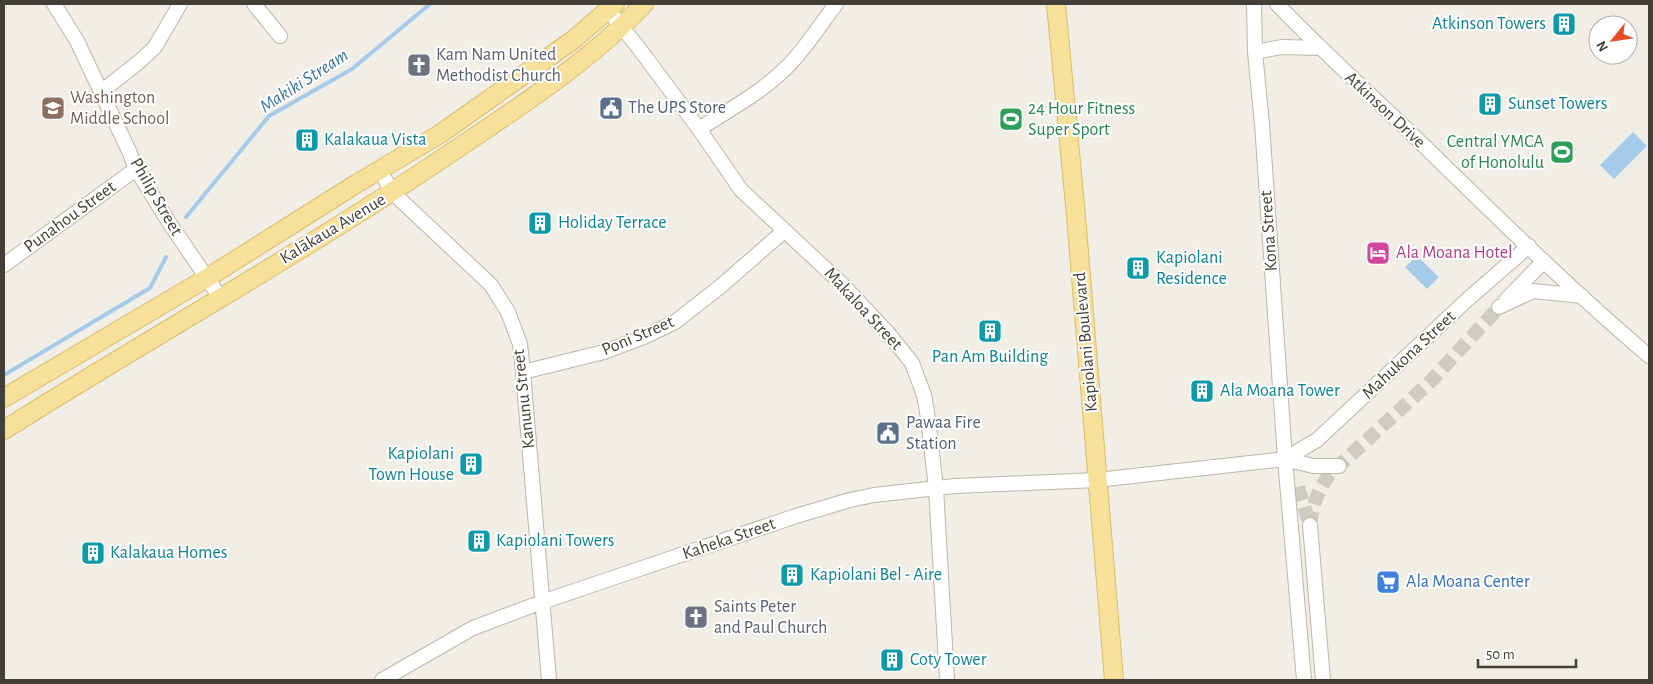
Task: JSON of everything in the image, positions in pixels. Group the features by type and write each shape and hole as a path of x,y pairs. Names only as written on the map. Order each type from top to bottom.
{"main road":[{"name":"Kalākaua Avenue","path":"4,430 392,192 497,122 602,46 644,4"},
{"name":"Kapiolani Boulevard","path":"1056,4 1076,216 1114,680"},
{"name":"Kalākaua Avenue","path":"4,398 207,278 440,134 558,51 612,7"}],"street":[{"name":"Philip Street","path":"54,4 77,41 136,169 170,224 220,297"},
{"path":"101,92 155,47 180,4"},
{"path":"254,4 280,36"},
{"path":"699,129 759,90 786,68 836,4"},
{"name":"Kona Street","path":"1254,4 1255,52 1262,124 1285,459 1304,680"},
{"name":"Atkinson Drive","path":"1277,4 1319,48 1544,261 1649,356"},
{"name":"Makaloa Street","path":"612,7 622,27 699,129 741,190 842,284 888,333 912,363 924,395 936,488 948,680"},
{"path":"1255,52 1282,47 1319,48"},
{"name":"Punahou Street","path":"4,265 136,169"},
{"name":"Kanunu Street","path":"380,170 392,192 491,285 508,312 520,344 549,680"},
{"name":"Poni Street","path":"523,372 604,352 644,337 675,322 721,286 784,231"},
{"name":"Mahukona Street","path":"1285,459 1317,440 1468,299 1529,246"},
{"path":"1544,261 1499,307 1533,291 1582,296"},
{"name":"Mahukona Street","path":"1097,480 1285,459 1313,466 1339,466"},
{"name":"Kona Street","path":"1285,459 1298,487"},
{"name":"Kaheka Street","path":"382,680 396,677 473,628 542,602 839,503 874,495 936,488 1097,480"},
{"path":"1310,525 1323,680"}],"water":[{"path":"1633,132 1647,146 1614,179 1600,165"},
{"path":"1417,256 1439,277 1427,289 1405,267"}],"waterway":[{"name":"Makiki Stream","path":"186,217 269,116 352,69 430,4"},
{"name":"Makiki Stream","path":"4,375 150,288 166,257"}],"tunnel":[{"path":"1310,525 1316,498 1329,475 1430,382 1499,307"},
{"path":"1298,487 1308,519"}],"place":[{"name":"Atkinson Towers","path":"1564,24"},
{"name":"Kam Nam United Methodist Church","path":"419,65"},
{"name":"Sunset Towers","path":"1490,104"},
{"name":"Washington Middle School","path":"53,108"},
{"name":"The UPS Store","path":"611,108"},
{"name":"24 Hour Fitness Super Sport","path":"1011,119"},
{"name":"Kalakaua Vista","path":"307,140"},
{"name":"Central YMCA of Honolulu","path":"1562,152"},
{"name":"Holiday Terrace","path":"540,223"},
{"name":"Ala Moana Hotel","path":"1378,253"},
{"name":"Kapiolani Residence","path":"1138,268"},
{"name":"Pan Am Building","path":"990,331"},
{"name":"Ala Moana Tower","path":"1202,391"},
{"name":"Pawaa Fire Station","path":"888,433"},
{"name":"Kapiolani Town House","path":"471,464"},
{"name":"Kapiolani Towers","path":"479,541"},
{"name":"Kalakaua Homes","path":"93,553"},
{"name":"Kapiolani Bel - Aire","path":"792,575"},
{"name":"Ala Moana Center","path":"1388,582"},
{"name":"Saints Peter and Paul Church","path":"696,617"},
{"name":"Coty Tower","path":"892,660"}]}
